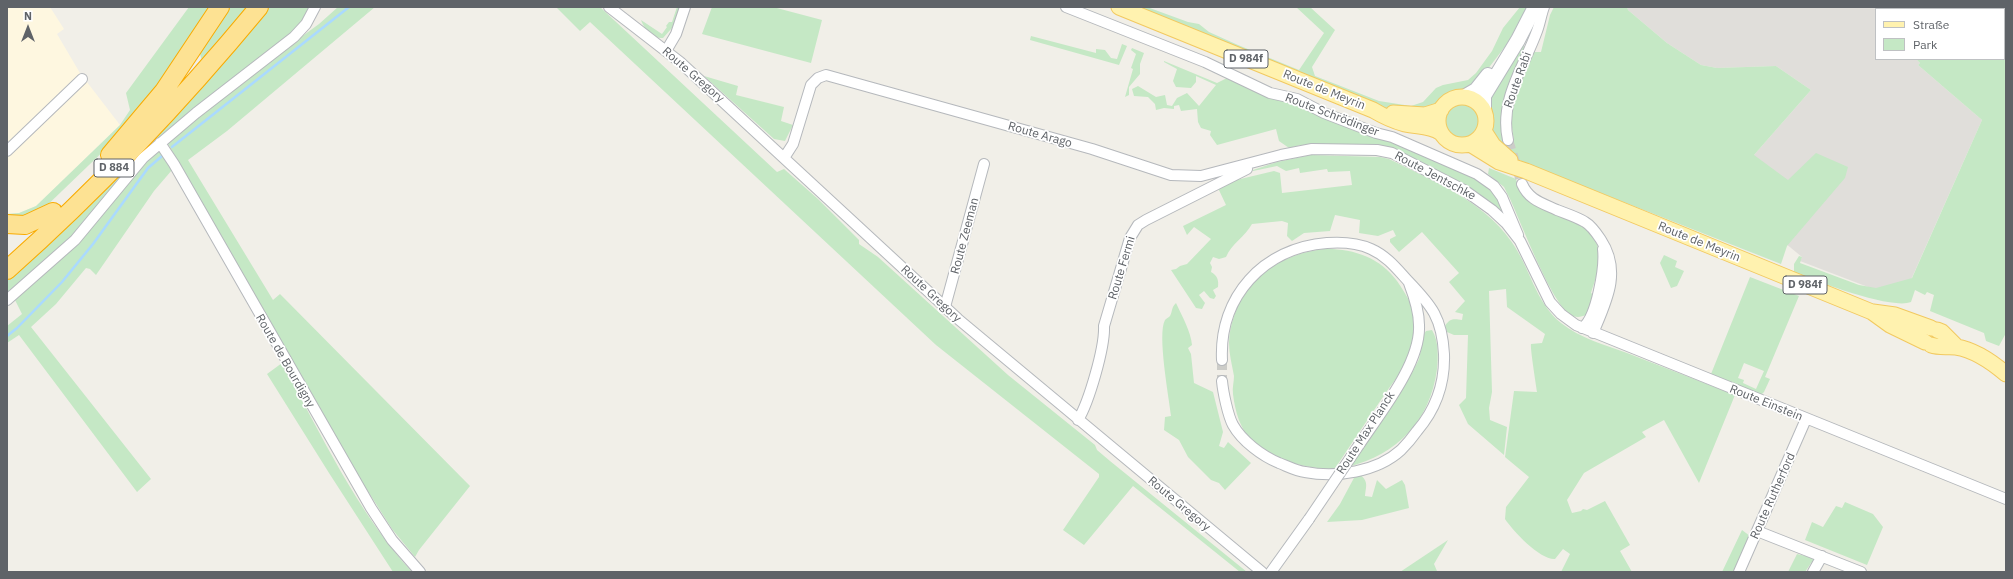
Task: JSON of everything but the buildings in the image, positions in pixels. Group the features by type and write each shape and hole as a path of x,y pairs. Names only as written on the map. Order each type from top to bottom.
{"highway":[{"name":"D 884","path":"7,254 53,212 110,155 151,108 176,74 220,7"},
{"name":"D 884","path":"7,270 62,220 117,165 215,60 259,7"},
{"path":"7,224 25,225 53,212"}],"main road":[{"name":"Route de Meyrin","path":"1119,7 1373,110 1395,121 1413,126 1433,128 1441,133"},
{"path":"1464,97 1476,101 1484,110 1486,123 1480,138 1470,144 1456,144 1449,141 1441,133 1438,122 1441,110 1449,101 1464,97"},
{"name":"Route de Meyrin","path":"1373,110 1413,115 1430,114 1441,110"},
{"name":"Route de Meyrin","path":"1484,131 1493,145 1524,177"},
{"name":"Route de Meyrin","path":"1470,144 1524,177 1872,312 1895,315 1942,332 1957,347"},
{"name":"Route de Meyrin","path":"1872,312 1890,325 1937,347 1957,347 1984,358 2006,374"},
{"name":"Route de Meyrin","path":"1984,358 2006,361"}],"street":[{"path":"7,300 75,240 143,158 294,37 306,24 315,7"},
{"name":"Route Gregory","path":"609,7 666,51 945,307 1078,420 1262,572"},
{"path":"666,51 676,34 685,7"},
{"name":"Route Schrödinger","path":"1066,7 1205,62 1270,93 1297,99 1335,118 1398,140 1477,174 1494,186 1502,197 1520,241"},
{"path":"1484,110 1484,96 1518,40 1535,7"},
{"name":"Route Rabi","path":"1508,140 1506,125 1507,106 1531,43 1537,32 1544,7"},
{"path":"1464,97 1476,90 1522,30"},
{"name":"Route Rabi","path":"1522,30 1530,35 1531,43"},
{"name":"Route Arago","path":"784,158 793,144 811,85 821,76 832,76 1092,149 1171,175 1201,176 1259,162"},
{"path":"7,151 82,79"},
{"name":"Route de Bourdigny","path":"160,143 371,508 392,540 420,572"},
{"name":"Route Jentschke","path":"1259,162 1281,155 1312,149 1377,150 1392,153 1439,176 1479,200 1506,223 1520,241 1542,286"},
{"name":"Route Fermi","path":"1078,420 1085,406 1104,341 1106,319 1133,231 1146,220 1259,162"},
{"name":"Route Zeeman","path":"945,307 984,164"},
{"path":"1524,177 1532,198 1587,223 1600,239 1610,258 1612,280 1607,298 1593,333"},
{"path":"1582,328 1587,324 1593,308 1603,272 1603,255 1600,239"},
{"path":"1222,360 1222,333 1229,314 1240,293 1255,272 1286,252 1297,248 1321,244 1352,244 1370,248 1391,262 1422,294 1435,311 1443,341 1443,371 1441,386 1432,412 1407,444 1388,460 1363,469 1335,474 1304,472 1274,461 1257,450 1233,425 1222,381"},
{"name":"Route Max Planck","path":"1271,572 1309,519 1410,367 1416,350 1420,324 1408,281"},
{"name":"Route Einstein","path":"1542,286 1555,308 1568,320 1582,328 2006,499"},
{"name":"Route Rutherford","path":"1739,572 1806,419"},
{"path":"1757,531 1861,572"},
{"path":"1813,572 1822,556"}],"shaded area":[{"path":"7,7 50,7 64,29 57,34 80,73 120,125 36,206 19,213 7,214"},
{"path":"1627,7 1912,7 1875,8 1875,60 1917,60 1920,63 1918,65 1982,120 1902,300 1800,261 1802,257 1757,220 1754,155 1811,90 1776,66 1717,68 1701,65 1667,43 1628,10"}],"green space":[{"path":"189,7 213,7 189,45 115,140 36,216 7,219 7,214 19,213 36,206 120,125 130,110 126,93"},
{"path":"228,7 249,7 203,64 199,51"},
{"path":"268,7 312,7 301,25 174,128 84,226 7,297 7,281 53,241 113,180"},
{"path":"338,7 375,7 227,131 188,160 273,300 280,294 470,486 415,557 392,529 348,460 167,142 319,24"},
{"path":"556,7 600,7 777,172 784,169 818,199 859,240 859,244 878,257 1008,375 1095,445 1097,450 1110,461 1247,572 1240,572 1133,486 1084,545 1063,530 1099,477 1099,474 936,345 590,22 580,31"},
{"path":"677,7 681,7 672,28 663,38 652,35 642,23 641,20 662,34 669,22 672,22"},
{"path":"712,7 773,7 822,20 811,63 702,34"},
{"path":"1133,7 1147,7 1188,22 1199,24 1209,32 1299,70 1324,33 1296,7 1310,7 1335,30 1312,67 1315,76 1379,101 1411,106 1423,102 1436,88 1443,85 1468,80 1476,73 1492,51 1503,28 1520,7 1528,7 1507,44 1474,87 1446,95 1434,107 1390,109 1379,107"},
{"path":"1554,7 1627,7 1628,10 1667,43 1701,65 1717,68 1776,66 1811,90 1754,155 1788,180 1816,153 1848,167 1845,178 1787,246 1781,264 1527,164 1516,158 1490,132 1492,96 1523,44 1525,49 1508,91 1503,112 1503,135 1514,141 1510,114 1515,95 1533,52 1541,52 1550,15"},
{"path":"2006,7 2006,333 1999,346 1986,341 1984,333 1930,311 1934,295 1927,292 1925,295 1915,290 1911,302 1887,302 1853,293 1794,272 1794,264 1799,256 1802,257 1800,263 1859,285 1876,288 1912,278 1982,120 1918,65 1920,63 1917,60 2005,60 2005,8 1911,8"},
{"path":"1031,36 1096,53 1096,49 1105,50 1111,58 1117,59 1122,44 1127,46 1119,65 1030,40"},
{"path":"1132,48 1144,53 1140,64 1140,74 1129,87 1129,95 1125,97 1133,69 1131,68 1136,54 1131,50"},
{"path":"1164,61 1217,83 1227,78 1255,91 1290,99 1350,126 1431,157 1438,163 1442,163 1473,178 1489,189 1502,206 1507,217 1472,189 1390,147 1341,144 1301,145 1289,148 1279,141 1276,129 1217,145 1210,135 1211,131 1201,128 1198,122 1197,109 1181,111 1179,105 1174,106 1174,109 1164,108 1156,110 1155,104 1148,97 1134,96 1132,89 1138,86 1156,97 1165,95 1167,105 1172,106 1177,98 1187,93 1199,106 1216,85 1196,76 1196,82 1191,88 1176,87 1173,81 1177,69"},
{"path":"704,76 738,86 736,95 784,107 781,121 793,125 785,141 774,139"},
{"path":"1462,104 1474,109 1479,121 1474,133 1462,138 1450,133 1445,121 1450,109"},
{"path":"158,150 162,153 172,170 154,191 96,275 90,269 86,268 56,304 31,327 151,479 137,492 19,335 7,343 7,326 22,314 14,298 135,170"},
{"path":"1311,155 1380,157 1389,159 1456,193 1486,214 1511,241 1518,251 1545,305 1552,315 1561,323 1576,333 1593,341 1735,395 1699,483 1664,420 1642,432 1646,437 1584,473 1567,500 1572,513 1583,509 1587,510 1605,501 1630,545 1620,551 1632,572 1561,572 1570,554 1563,549 1555,559 1542,555 1527,544 1505,519 1506,507 1529,477 1505,457 1514,391 1537,392 1531,344 1542,343 1545,334 1507,307 1506,289 1489,291 1492,392 1489,408 1490,420 1507,427 1504,455 1468,424 1459,405 1466,398 1468,335 1454,335 1447,332 1445,326 1452,320 1462,320 1463,314 1455,312 1465,301 1449,282 1459,273 1422,232 1399,252 1390,242 1390,239 1396,236 1393,230 1378,236 1359,233 1360,220 1335,215 1330,231 1304,233 1292,241 1287,236 1288,223 1282,221 1252,224 1246,233 1231,248 1226,257 1219,259 1213,257 1210,263 1212,267 1211,272 1218,280 1218,287 1213,290 1216,296 1214,299 1210,298 1204,291 1199,295 1205,303 1202,309 1196,308 1171,270 1187,264 1211,239 1194,227 1187,235 1183,226 1226,205 1218,188 1232,181 1274,171 1280,173 1282,193 1352,185 1350,171 1328,172 1327,169 1300,173 1299,168 1286,171 1277,166 1253,171 1277,162"},
{"path":"1489,168 1516,179 1521,193 1533,205 1570,220 1591,234 1596,242 1599,252 1599,264 1591,293 1594,295 1586,315 1575,317 1571,315 1563,308 1555,296 1546,280 1504,187 1488,174"},
{"path":"1323,249 1355,252 1374,260 1382,266 1390,273 1404,291 1410,302 1415,320 1414,339 1405,365 1334,470 1301,465 1280,459 1270,454 1252,441 1241,425 1235,407 1233,392 1234,376 1229,347 1231,326 1234,316 1248,289 1257,279 1268,269 1294,256"},
{"path":"1664,255 1677,261 1675,267 1684,271 1677,286 1671,288 1660,263"},
{"path":"1750,277 1799,296 1765,377 1770,379 1761,395 1711,374","holes":["1744,363 1764,371 1756,389 1743,383 1744,380 1738,378"]},
{"path":"1176,303 1190,335 1192,345 1188,348 1191,354 1194,383 1213,392 1223,432 1219,446 1224,448 1228,442 1251,463 1225,490 1219,483 1211,480 1188,457 1179,440 1164,430 1165,417 1171,416 1163,352 1163,327 1165,320 1170,316"},
{"path":"1432,330 1437,344 1437,369 1433,388 1427,405 1419,420 1408,433 1382,454 1348,467 1370,438 1413,371 1419,359 1424,334 1426,331"},
{"path":"282,363 341,472 357,498 392,549 412,572 393,572 267,374"},
{"path":"1359,474 1366,481 1365,496 1372,497 1377,480 1386,489 1402,480 1405,485 1409,508 1362,520 1327,522 1340,504 1355,476"},
{"path":"1845,502 1873,514 1883,527 1867,565 1805,540 1812,522 1823,527 1836,506 1842,508"},
{"path":"1742,530 1750,536 1733,572 1722,572"},
{"path":"1448,540 1434,564 1437,571 1400,572"},
{"path":"1797,554 1814,558 1814,561 1805,572 1788,572"}],"waterway":[{"path":"172,147 349,7"},
{"path":"7,336 17,328 62,282 93,244 148,168 162,156"}],"tunnel":[{"path":"1508,140 1522,184"},
{"path":"1222,360 1222,381"}]}
